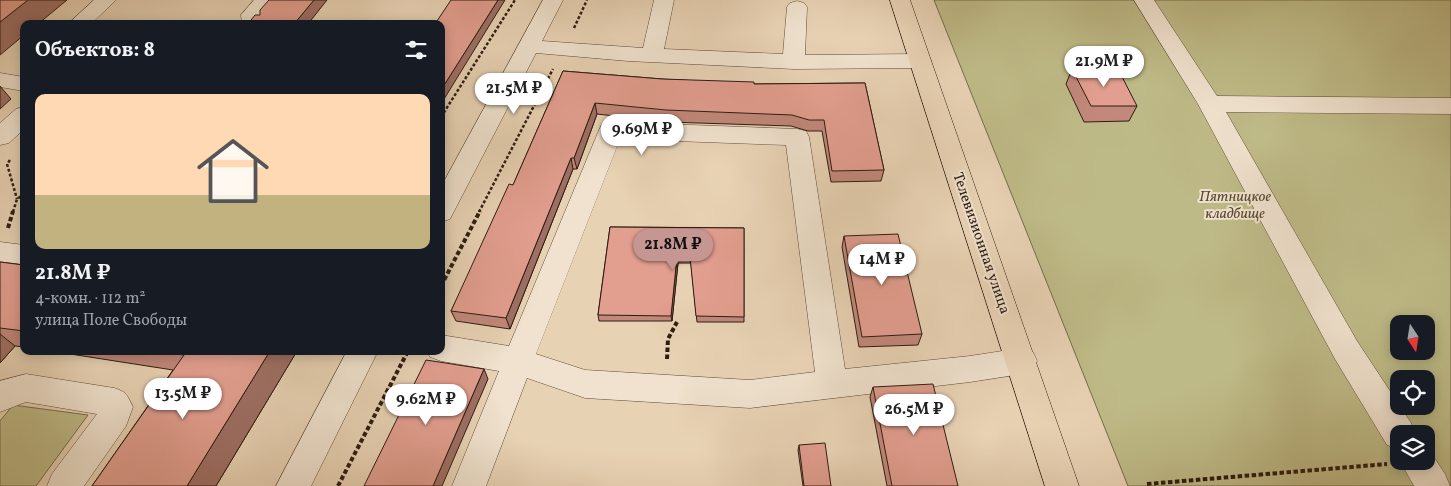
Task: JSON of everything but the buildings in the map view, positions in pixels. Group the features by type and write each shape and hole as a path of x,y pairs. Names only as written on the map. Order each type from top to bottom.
{"main road":[{"name":"Телевизионная улица","path":"900,0 1022,361 1062,486"}],"street":[{"path":"83,20 106,0"},
{"path":"252,20 251,15 265,0"},
{"path":"445,204 552,0"},
{"path":"652,55 664,0"},
{"path":"1144,0 1210,104 1346,350 1393,425"},
{"path":"794,62 797,7"},
{"path":"529,46 652,55 794,62 880,63 920,61"},
{"path":"1210,104 1451,106"},
{"path":"6,146 20,122"},
{"path":"469,486 612,130 797,137 832,384"},
{"path":"0,253 20,256"},
{"path":"445,349 518,361 585,384 750,394 970,369 1022,361"},
{"path":"293,486 361,355"},
{"path":"0,398 11,391 26,388 114,402 117,407 115,416 64,486"}],"path":[{"path":"445,112 514,0"},
{"path":"445,278 588,0"},
{"path":"0,253 17,199 8,164 6,146"},
{"path":"665,390 668,339 677,322"},
{"path":"338,486 406,355"},
{"path":"1147,484 1422,470"}],"green space":[{"name":"Пятницкое кладбище","path":"934,0 1451,0 1451,486 1128,486"},
{"path":"13,405 88,415 36,486 0,486 0,421"}]}
